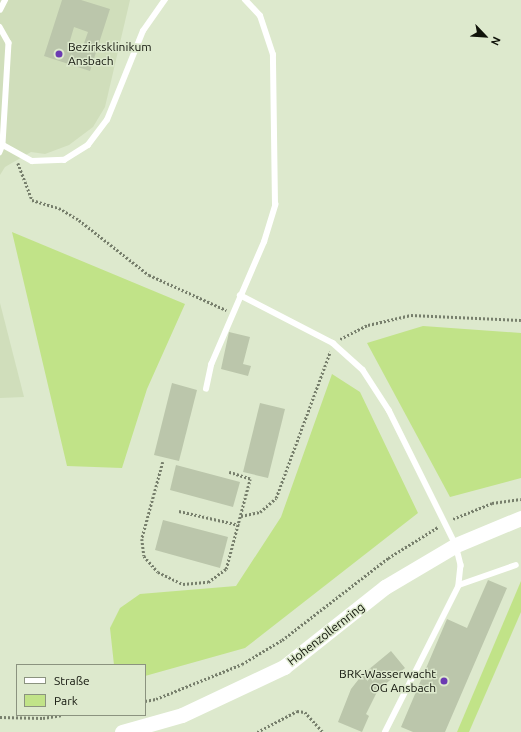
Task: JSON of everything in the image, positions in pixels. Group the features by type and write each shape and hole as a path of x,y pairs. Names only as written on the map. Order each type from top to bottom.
{"main road":[{"name":"Hohenzollernring","path":"122,732 182,715 284,667 385,587 456,545 521,518"}],"lane":[{"path":"0,10 4,0"},
{"path":"3,145 32,161 64,160 88,145 107,120 143,31 165,0"},
{"path":"206,389 211,365 232,313 264,242 275,205 273,55 260,16 245,0"},
{"path":"0,27 9,43 3,145 0,152"},
{"path":"240,296 334,343 363,370 389,410 443,523 456,545 461,565 459,585 385,732"},
{"path":"459,585 516,565"}],"path":[{"path":"20,171 32,200 59,208 79,220 149,275 232,313"},
{"path":"241,516 260,512 276,498 334,343 368,325 411,316 521,320"},
{"path":"163,462 142,540 144,556 158,572 183,584 208,582 226,569 239,526 250,479 229,472"},
{"path":"146,701 156,699 242,664 282,640 388,558 443,523 492,503 521,499"},
{"path":"179,510 239,526"},
{"path":"257,732 297,710 305,712 323,732"},
{"path":"0,717 43,718 55,716"}],"shaded area":[{"name":"Bezirksklinikum Ansbach","path":"0,0 130,0 105,107 93,127 69,145 45,154 31,152 5,167 0,175"},
{"path":"0,303 24,397 0,398"}],"green space":[{"path":"12,232 185,304 147,389 122,468 67,466"},
{"path":"423,326 521,333 521,478 450,497 367,343"},
{"path":"332,374 360,392 418,513 245,648 146,676 146,664 114,664 110,628 120,608 140,594 236,586 281,517"},
{"path":"521,581 521,612 469,732 457,732"}],"building":[{"path":"62,0 81,0 110,9 90,71 44,56","holes":["74,27 88,32 82,49 69,44"]},
{"path":"229,332 250,337 243,364 251,366 248,376 221,369"},
{"path":"172,383 197,390 179,461 154,455"},
{"path":"260,403 285,409 268,478 243,472"},
{"path":"176,465 240,482 233,507 170,490"},
{"path":"163,520 228,537 220,568 155,550"},
{"name":"BRK-Wasserwacht OG Ansbach","path":"488,580 507,588 445,732 413,732 401,727 447,619 467,628"},
{"path":"391,651 405,668 378,690 366,714 369,716 362,732 338,722 351,689 362,675"}],"place":[{"name":"Bezirksklinikum Ansbach","path":"59,54"},
{"name":"BRK-Wasserwacht OG Ansbach","path":"444,681"}]}
